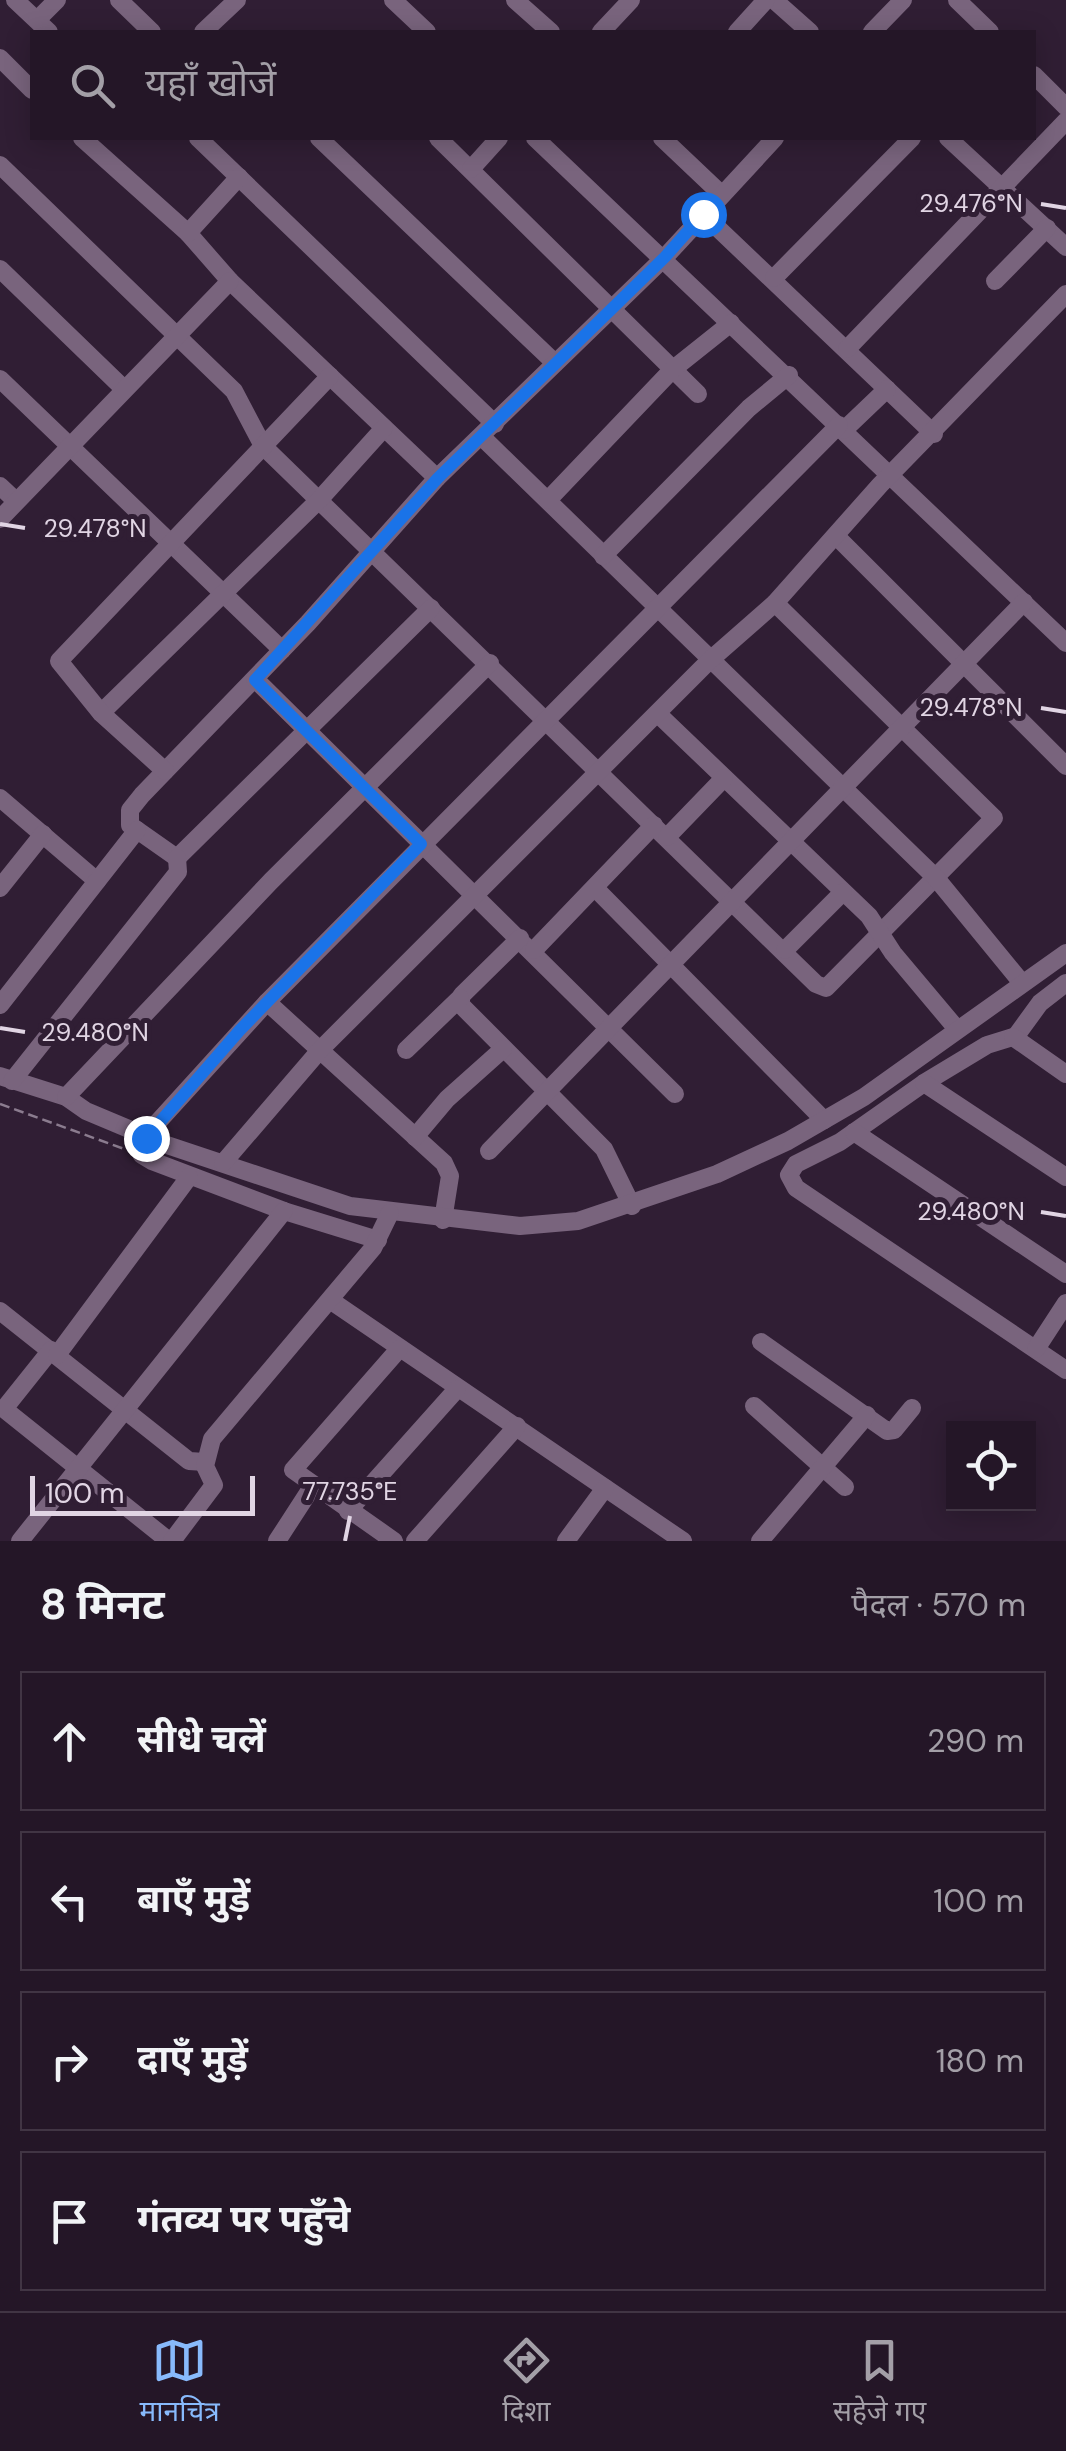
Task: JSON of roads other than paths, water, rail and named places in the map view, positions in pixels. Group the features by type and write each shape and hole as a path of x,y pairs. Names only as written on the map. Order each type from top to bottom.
{"street":[{"path":"16,0 43,26 56,0"},
{"path":"209,30 236,0"},
{"path":"394,0 424,30"},
{"path":"603,30 631,0"},
{"path":"739,30 770,0 808,30"},
{"path":"874,30 903,0"},
{"path":"958,0 988,30"},
{"path":"524,3 549,30"},
{"path":"131,4 150,30"},
{"path":"0,58 30,88"},
{"path":"1036,77 1066,107"},
{"path":"847,349 1001,184 1066,121"},
{"path":"84,140 188,233 230,281 438,478"},
{"path":"200,140 489,431 603,556 936,878 1022,983"},
{"path":"321,140 554,363"},
{"path":"440,140 698,394"},
{"path":"471,169 497,140"},
{"path":"536,140 665,257 1066,643"},
{"path":"664,140 720,194"},
{"path":"177,858 128,822 130,810 255,680 438,478 665,257 773,140"},
{"path":"774,278 910,140"},
{"path":"950,140 1066,247"},
{"path":"0,165 236,393 244,416 263,446 320,498 371,554 490,663 786,950 816,984 826,988 992,822 993,814 775,603"},
{"path":"188,233 239,177"},
{"path":"703,214 934,434"},
{"path":"995,281 1046,228"},
{"path":"0,270 123,388"},
{"path":"0,519 230,281"},
{"path":"223,1163 320,1050 710,661 775,603 880,485 893,477 1066,294"},
{"path":"548,500 672,370 731,323"},
{"path":"603,556 749,408 789,375"},
{"path":"165,770 101,713 59,661 330,376"},
{"path":"0,379 226,592 282,650"},
{"path":"144,1146 266,1002 421,844 656,609 887,389"},
{"path":"101,713 320,498 384,428"},
{"path":"0,486 16,501"},
{"path":"837,537 962,663 1062,754"},
{"path":"488,1151 1024,602"},
{"path":"431,608 177,858 178,872 6,1078 66,1097 189,1177 284,1211 385,1226 443,1220 520,1226 578,1221 632,1206 716,1174 824,1120 864,1098 956,1028 1066,953"},
{"path":"66,1097 362,788 490,663"},
{"path":"255,680 675,1094"},
{"path":"658,714 844,892 956,1028"},
{"path":"406,1050 460,998 724,778"},
{"path":"0,798 98,880"},
{"path":"0,1005 137,830"},
{"path":"0,888 42,834"},
{"path":"595,888 824,1120"},
{"path":"786,950 844,892"},
{"path":"1066,983 1040,1003 1013,1037 987,1045 924,1082 854,1132 796,1164 789,1174 792,1184 1066,1370"},
{"path":"460,998 462,1008 611,1158 632,1206"},
{"path":"266,1002 448,1169 443,1220"},
{"path":"1013,1037 1066,1074"},
{"path":"415,1137 447,1100 503,1049"},
{"path":"924,1082 1066,1178"},
{"path":"854,1132 1066,1274"},
{"path":"144,1146 223,1163 350,1206 385,1226"},
{"path":"189,1177 54,1353 2,1411 170,1541 212,1489 205,1462 212,1439 330,1300 385,1226"},
{"path":"20,1541 284,1211"},
{"path":"330,1300 677,1539"},
{"path":"1036,1349 1066,1303"},
{"path":"0,1310 189,1460 205,1462"},
{"path":"761,1342 890,1432 912,1408"},
{"path":"386,1539 294,1473 294,1466 399,1349"},
{"path":"348,1512 456,1389"},
{"path":"754,1406 845,1488"},
{"path":"760,1541 867,1415"},
{"path":"415,1541 517,1426"},
{"path":"276,1541 312,1486"},
{"path":"566,1541 605,1488"}]}
